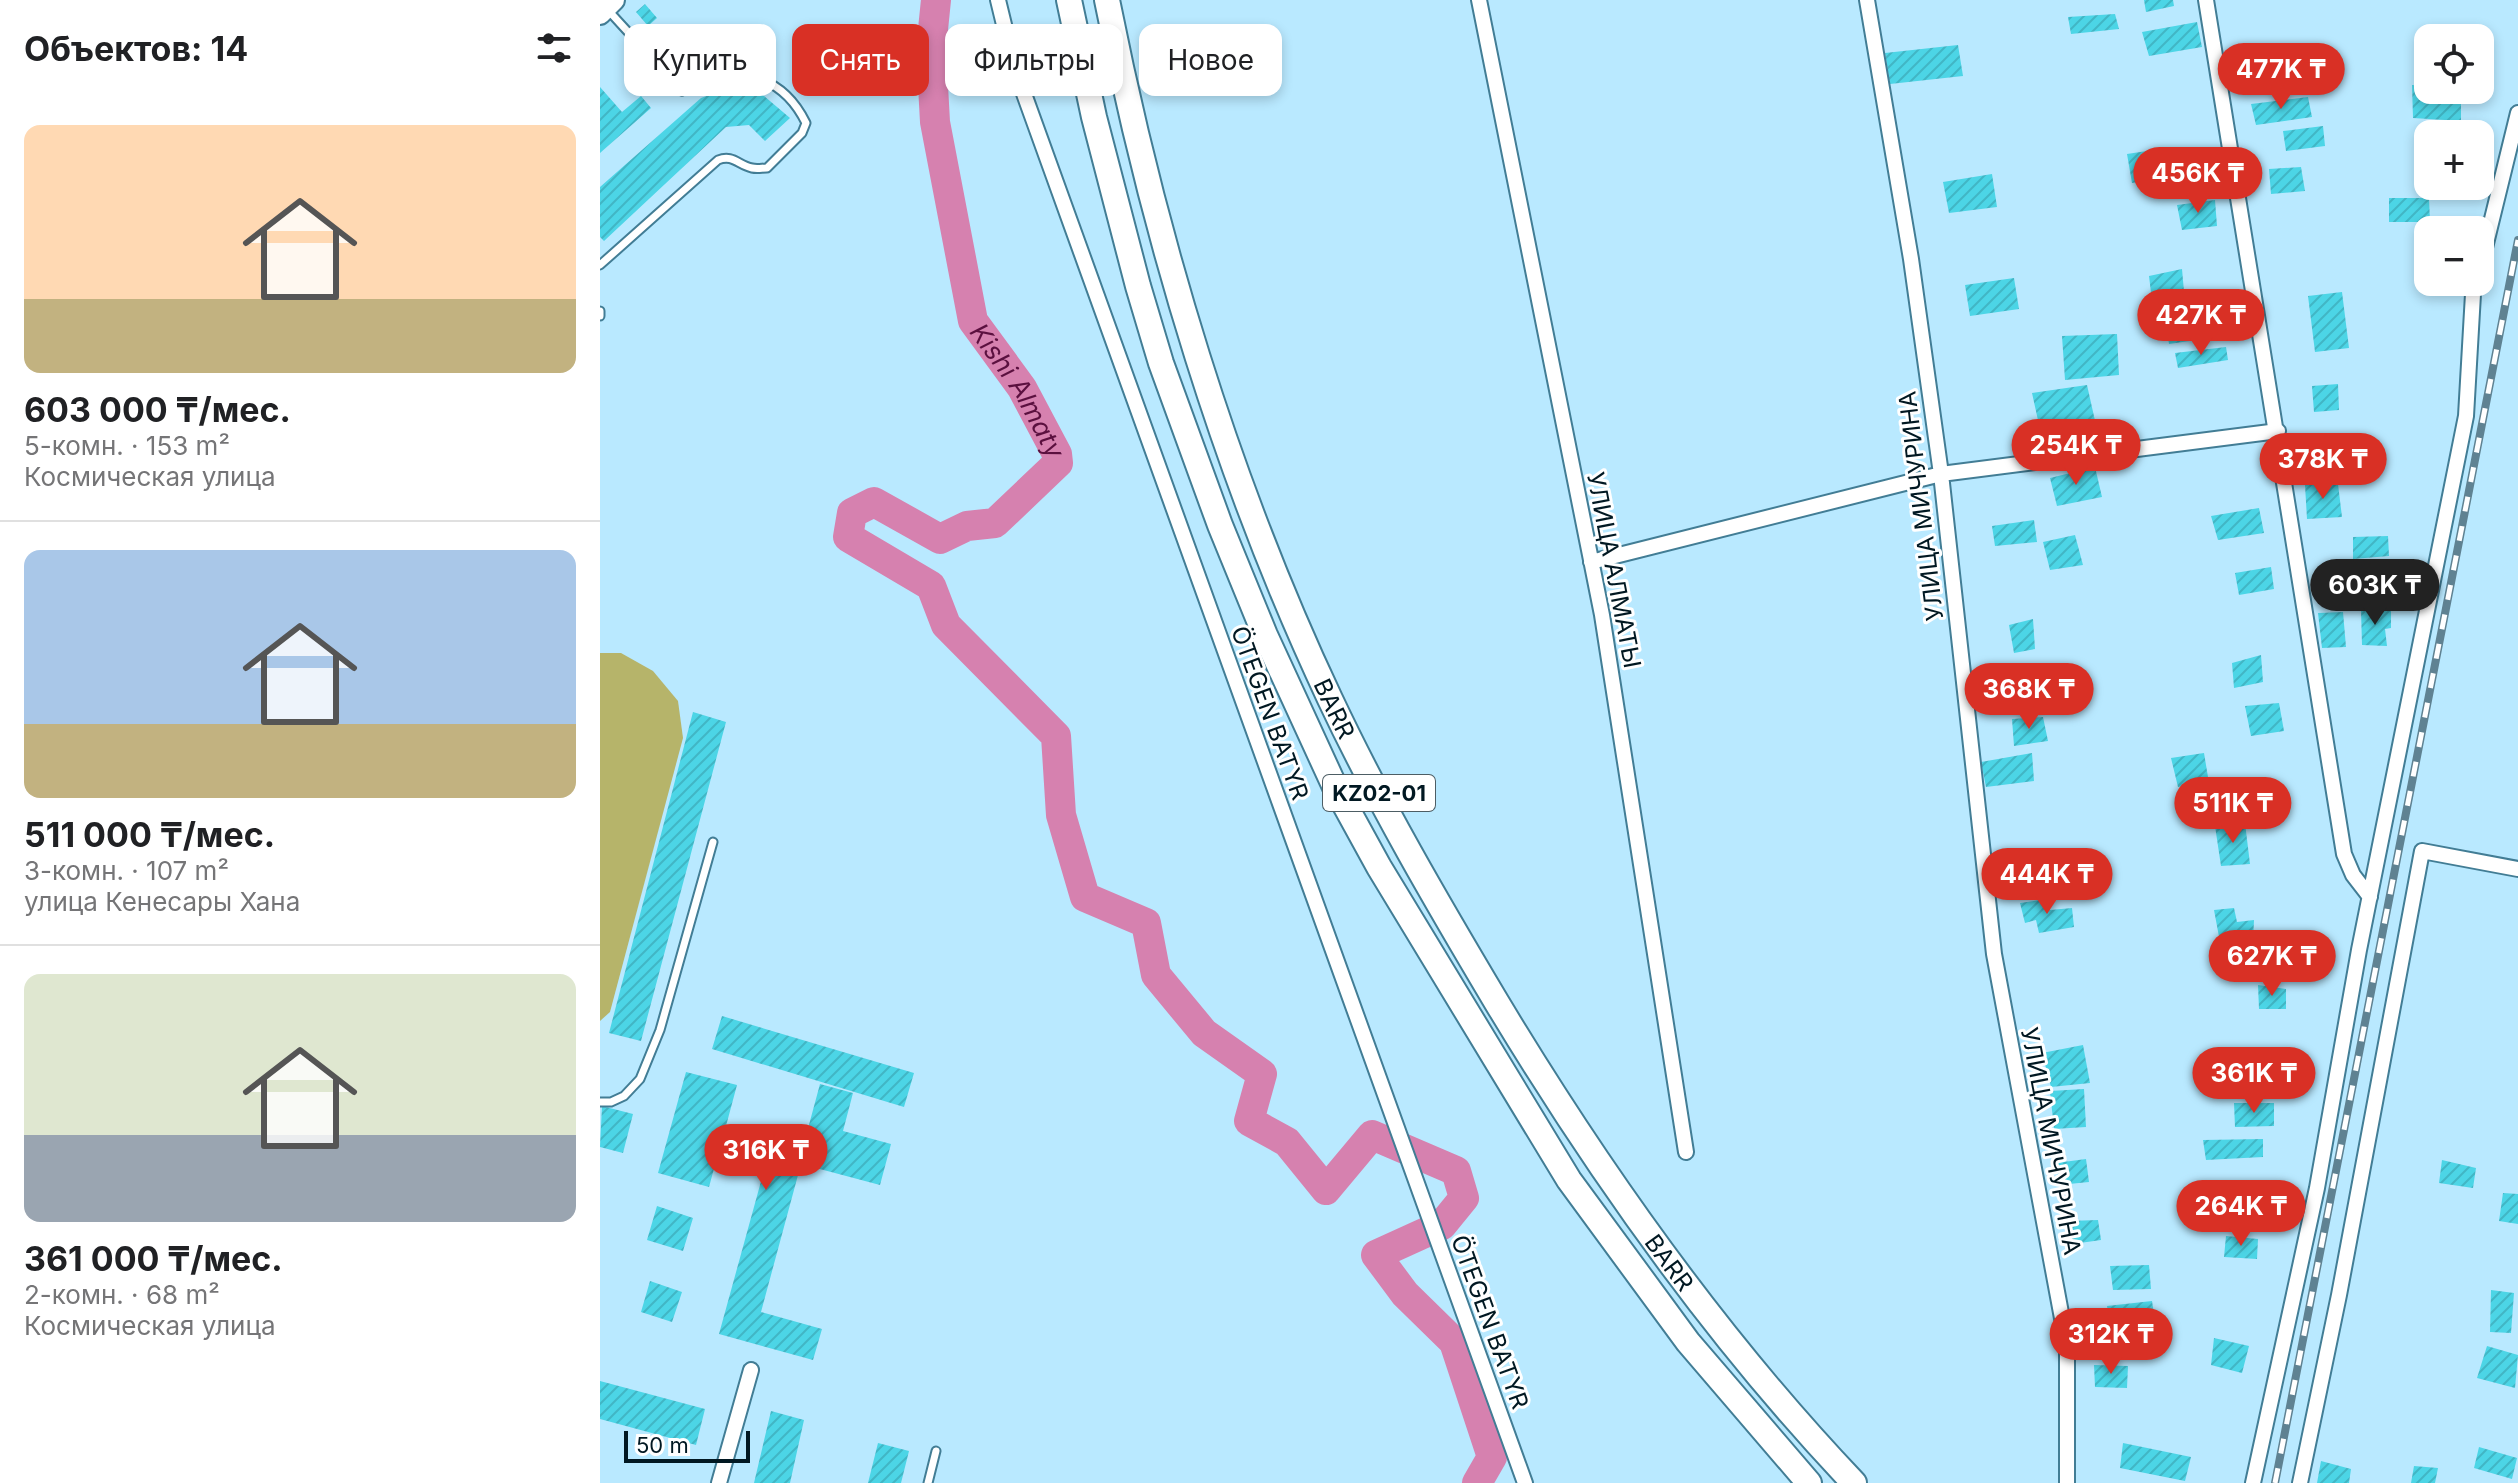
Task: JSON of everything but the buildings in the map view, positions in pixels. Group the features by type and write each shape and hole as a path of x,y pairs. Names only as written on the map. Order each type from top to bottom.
{"highway":[{"name":"BARR","path":"1069,0 1094,117 1161,363 1220,525 1265,635 1334,785 1386,881 1569,1180 1688,1342 1809,1483"},
{"name":"BARR","path":"1107,0 1138,143 1204,375 1264,541 1331,701 1440,906 1546,1085 1601,1168 1668,1262 1741,1355 1854,1483"}],"street":[{"name":"ÖTEGEN BATYR","path":"998,0 1014,66 1525,1483"},
{"name":"УЛИЦА АЛМАТЫ","path":"1479,0 1602,615 1686,1152"},
{"name":"УЛИЦА МИЧУРИНА","path":"1867,0 1911,259 1941,474 1994,954 2067,1345 2067,1483"},
{"path":"2206,0 2344,854 2353,875 2370,897"},
{"path":"2493,216 2518,113"},
{"path":"2253,1483 2317,1188 2370,897 2466,416 2473,296"},
{"path":"1591,562 1941,474 2278,431"},
{"path":"2300,1483 2339,1295 2422,851 2518,869"},
{"path":"719,1483 751,1370"}],"lane":[{"path":"600,265 718,160 726,157 748,168 767,168 802,133 806,123 800,110 773,84 757,76 728,74 695,83 682,91 607,7"},
{"path":"600,1102 611,1102 624,1096 640,1079 660,1030 713,842"},
{"path":"928,1483 936,1451"}],"shaded area":[{"path":"600,653 621,653 653,671 678,701 683,738 610,1012 600,1021"}],"waterway":[{"name":"Kіshі Almaty","path":"936,0 931,49 935,122 973,321 1022,388 1057,454 1058,463 995,523 967,526 940,539 874,502 852,513 848,537 931,586 946,625 1056,736 1061,815 1085,897 1146,923 1156,975 1204,1033 1262,1074 1249,1121 1287,1142 1326,1190 1372,1135 1456,1171 1464,1198 1442,1225 1376,1255 1405,1294 1454,1342 1492,1457 1477,1483"}],"railway":[{"path":"2275,1483 2518,240"}]}
